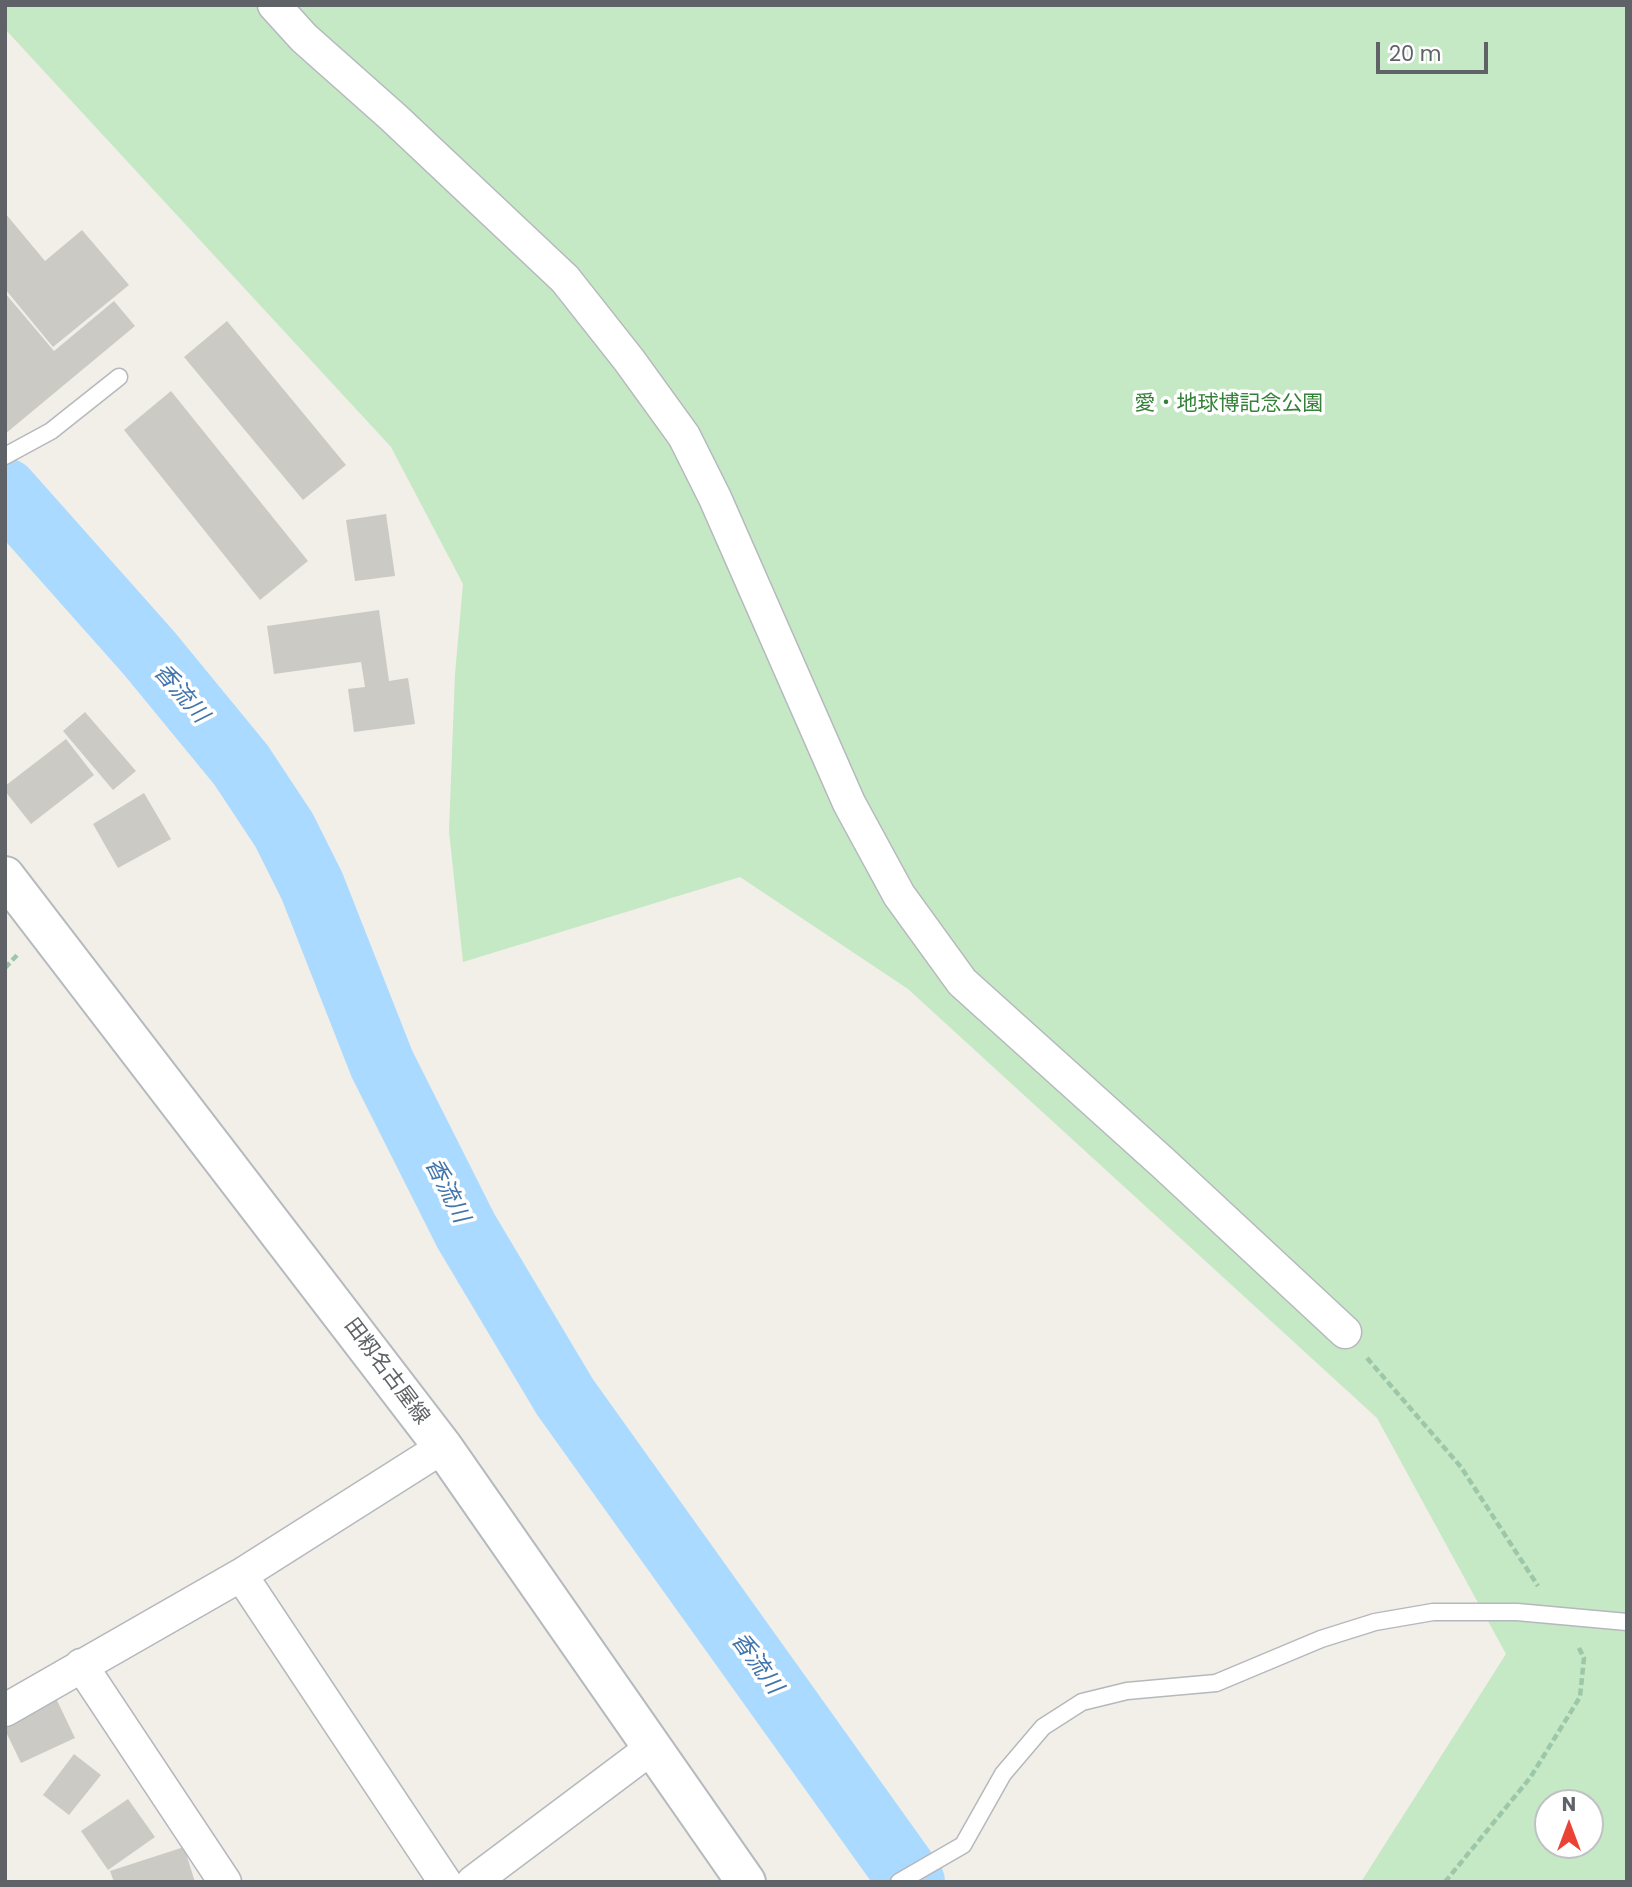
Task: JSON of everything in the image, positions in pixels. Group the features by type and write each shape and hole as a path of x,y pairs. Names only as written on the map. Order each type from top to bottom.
{"main road":[{"name":"田籾名古屋線","path":"5,876 443,1447 746,1882"}],"street":[{"path":"274,5 304,38 393,117 565,279 684,436 715,498 849,803 898,895 962,982 1345,1332"},
{"path":"5,1710 241,1575 443,1447"},
{"path":"241,1575 445,1882"},
{"path":"81,1665 225,1882"},
{"path":"473,1882 653,1748"}],"lane":[{"path":"5,456 51,431 119,377"},
{"path":"899,1882 963,1845 1003,1774 1043,1727 1082,1702 1127,1691 1216,1683 1321,1639 1375,1622 1433,1612 1517,1612 1627,1622"}],"green space":[{"name":"愛・地球博記念公園","path":"5,5 1627,5 1627,1882 1361,1882 1506,1654 1377,1418 908,989 740,877 463,962 449,831 455,674 463,584 391,447 5,29"}],"building":[{"path":"5,213 45,261 82,230 129,285 53,347 5,289"},
{"path":"5,293 54,351 114,301 135,326 5,434"},
{"path":"227,321 346,465 303,500 184,357"},
{"path":"171,391 308,561 260,600 124,430"},
{"path":"386,514 395,576 355,581 346,520"},
{"path":"379,610 389,681 408,678 415,724 354,732 348,689 365,687 361,662 274,674 267,626"},
{"path":"85,712 136,771 113,790 63,731"},
{"path":"66,739 94,775 31,824 5,791 5,786"},
{"path":"144,793 171,839 118,868 93,824"},
{"path":"52,1690 75,1738 21,1763 5,1730 5,1713"},
{"path":"74,1754 101,1775 69,1815 43,1795"},
{"path":"128,1799 155,1837 108,1870 81,1831"},
{"path":"184,1847 195,1882 114,1882 110,1871"}],"waterway":[{"name":"香流川","path":"5,491 149,653 241,765 284,830 312,886 382,1064 466,1231 565,1397 912,1882"}]}
